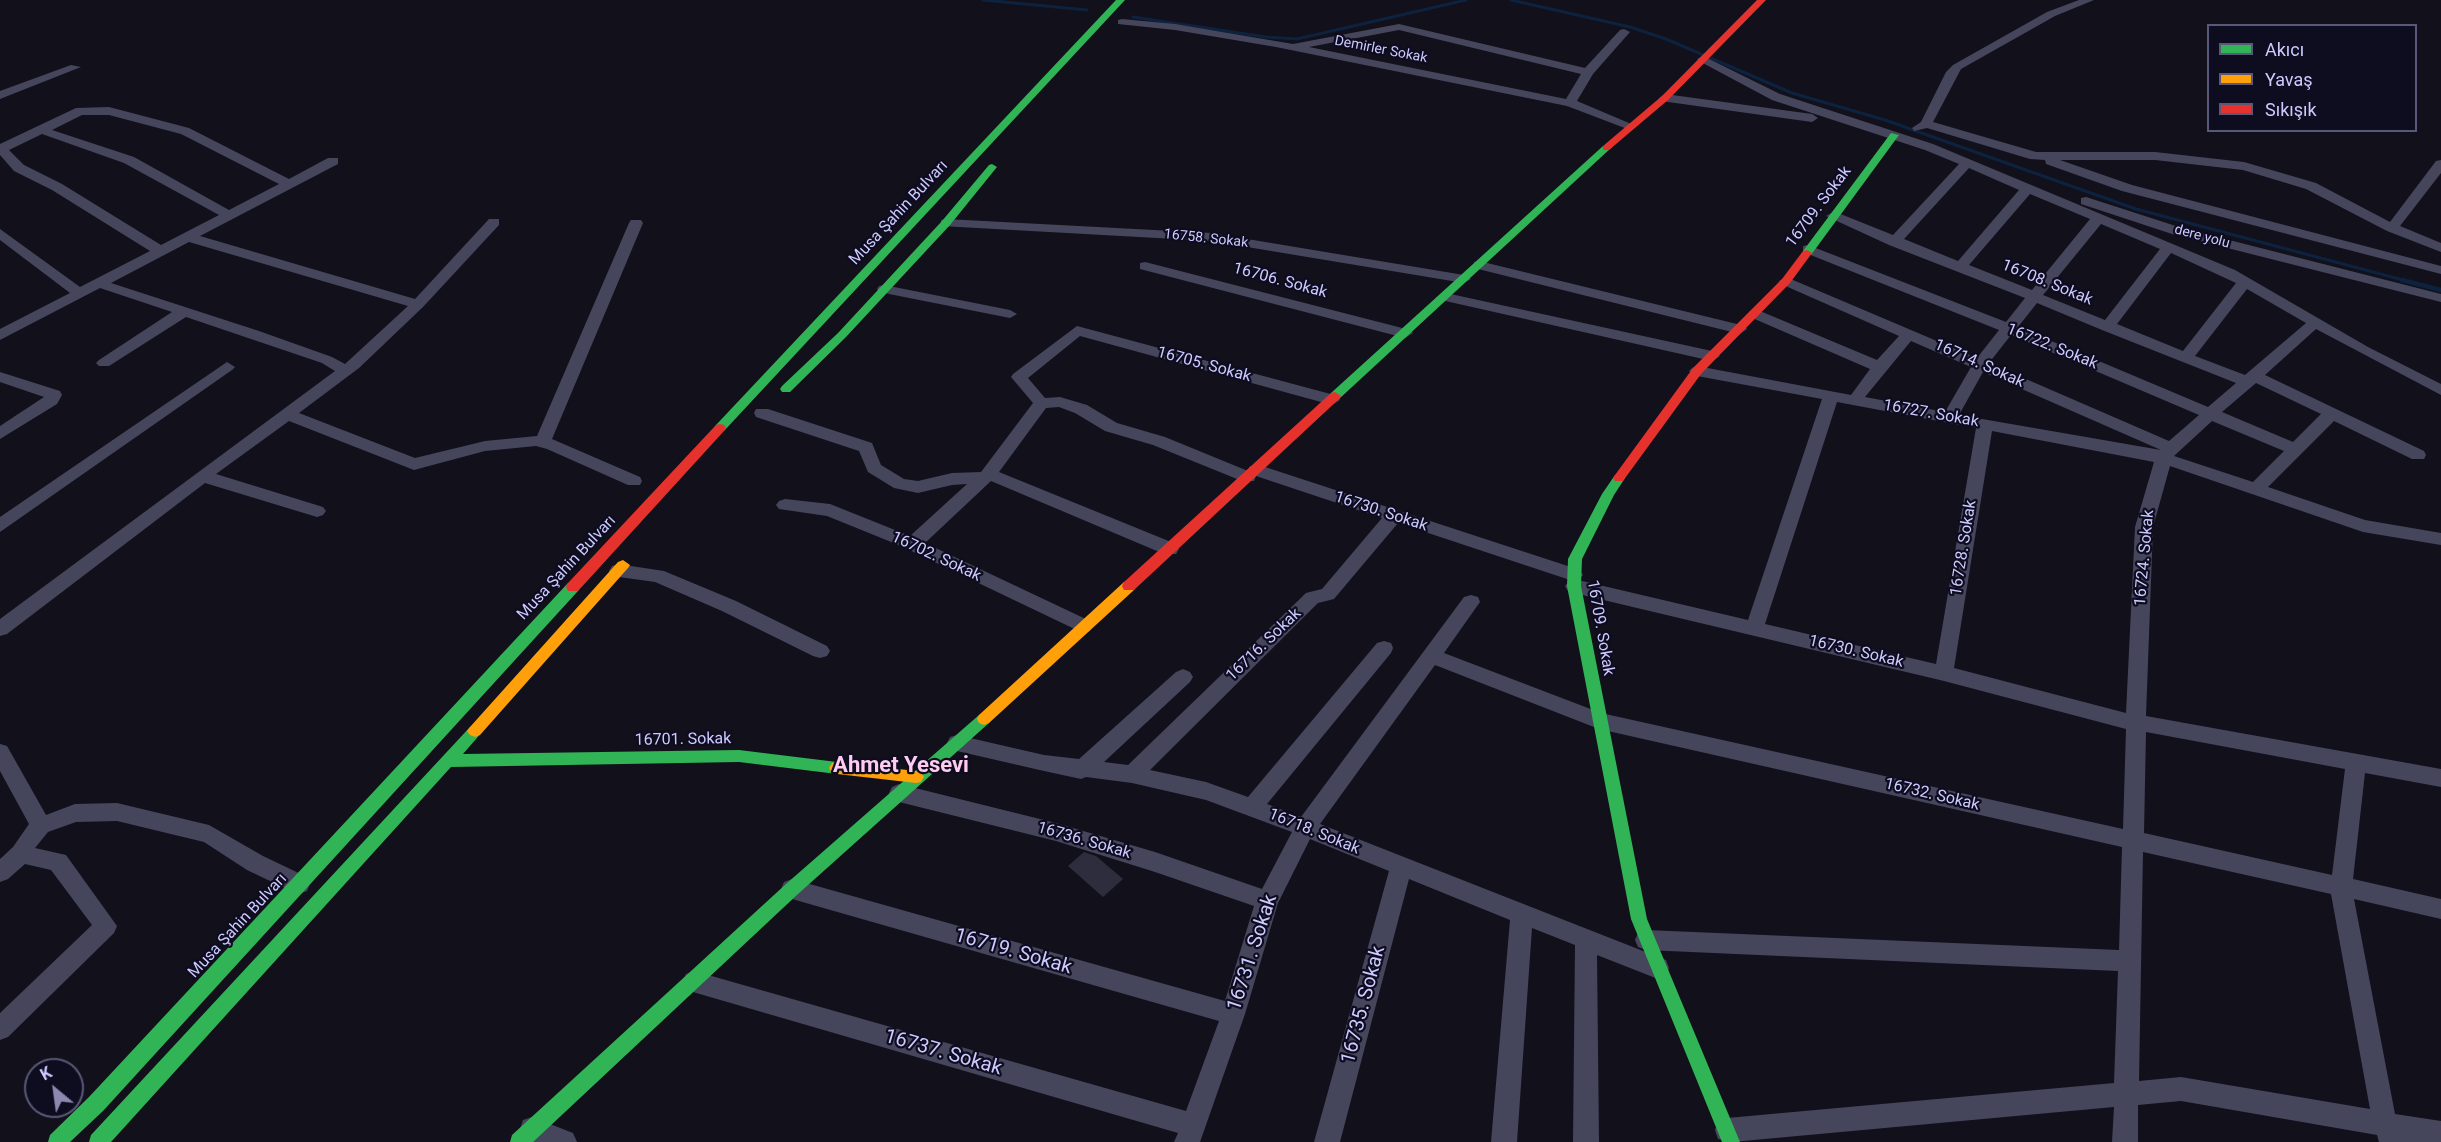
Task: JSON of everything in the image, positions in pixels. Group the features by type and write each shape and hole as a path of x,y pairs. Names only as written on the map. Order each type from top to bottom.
{"main road":[{"name":"Musa Şahin Bulvarı","path":"57,1142 120,1078 681,470 1120,0"},
{"path":"525,1136 792,889 957,743 1630,126 1665,98 1762,0"},
{"path":"1118,26 1135,7"},
{"name":"16709. Sokak","path":"1729,1136 1646,940 1633,891 1599,721 1574,580 1575,559 1581,543 1608,494 1697,371 1786,280 1833,216 1912,131"},
{"path":"758,417 884,290 946,223 1000,157"},
{"path":"98,1142 448,761 634,553"},
{"name":"16701. Sokak","path":"448,761 739,756 916,777"},
{"path":"176,999 224,952 275,910"},
{"path":"120,1078 129,1053 149,1027"}],"street":[{"path":"1912,131 1957,67 2051,14 2089,0"},
{"name":"Demirler Sokak","path":"1118,26 1175,27 1289,47 1570,103 1630,126"},
{"path":"1289,47 1399,27 1588,72"},
{"path":"1570,103 1588,72 1624,32"},
{"path":"1703,58 1752,86 1812,110 2035,156 2127,188 2441,270"},
{"path":"0,95 75,67"},
{"path":"1665,98 1812,118 1812,110"},
{"path":"160,251 57,187 19,168 1,149 88,109 120,112 185,130 290,184"},
{"path":"41,130 129,160 228,215"},
{"path":"1912,131 1967,163 2245,281 2441,390"},
{"path":"2035,156 2165,156 2244,166 2311,186 2392,228 2441,248"},
{"path":"0,335 333,161"},
{"path":"1894,242 1967,163"},
{"name":"dere yolu","path":"1967,163 2177,231 2441,298"},
{"path":"2392,228 2441,165"},
{"path":"1960,267 2028,188"},
{"name":"16708. Sokak","path":"1833,216 2107,327 2251,379 2418,455"},
{"path":"1950,417 1980,364 2098,218"},
{"path":"0,629 344,370 354,365 418,304 494,222"},
{"path":"542,442 636,223"},
{"name":"16758. Sokak","path":"946,223 1203,236 1464,279"},
{"path":"0,233 79,293"},
{"path":"188,237 418,304"},
{"path":"2107,327 2169,247"},
{"name":"16722. Sokak","path":"1808,249 2210,412 2294,450"},
{"path":"1479,265 1740,329"},
{"name":"16706. Sokak","path":"1145,266 1405,333"},
{"name":"16714. Sokak","path":"1786,280 1980,364 2168,453"},
{"path":"2186,357 2245,281"},
{"path":"101,284 327,360 344,370"},
{"path":"884,290 1010,314"},
{"path":"1446,297 1712,356"},
{"path":"104,363 184,311"},
{"path":"1755,314 1879,367"},
{"path":"2316,322 2210,412 2168,453 2255,490 2363,526 2441,539"},
{"name":"16705. Sokak","path":"1041,403 1019,377 1077,331 1332,400"},
{"path":"1855,400 1879,367 1910,333"},
{"path":"0,526 227,367"},
{"name":"16727. Sokak","path":"1697,371 1985,424 2168,453"},
{"path":"0,377 54,395 51,400 0,434"},
{"path":"1755,629 1831,396"},
{"name":"16730. Sokak","path":"1041,403 1060,402 1081,409 1111,427 1159,441 1252,474 1393,517 1574,580 1755,629 1944,673 2077,710 2441,778"},
{"path":"912,545 986,476 1041,403"},
{"path":"286,414 404,462 428,463 504,442 542,442 633,481"},
{"path":"2255,490 2331,414"},
{"path":"758,417 866,447 874,468 900,484 918,487 952,479 986,476 1170,549"},
{"name":"16728. Sokak","path":"1944,673 1985,424"},
{"name":"16724. Sokak","path":"2125,1142 2136,721 2144,526 2168,453"},
{"path":"203,476 317,511"},
{"name":"16702. Sokak","path":"785,505 830,510 912,545 1083,626"},
{"name":"16716. Sokak","path":"1132,774 1312,598 1328,594 1393,517"},
{"path":"618,571 658,576 729,606 820,651"},
{"name":"16731. Sokak","path":"1190,1134 1233,1014 1267,901 1305,828 1471,602"},
{"path":"1252,807 1299,746 1384,648"},
{"name":"16732. Sokak","path":"1431,656 1599,721 2441,909"},
{"path":"1081,770 1183,677"},
{"name":"16718. Sokak","path":"957,743 1081,770 1132,774 1206,792 1252,807 1658,968"},
{"path":"0,752 41,826"},
{"path":"2356,762 2341,886 2389,1133"},
{"name":"16736. Sokak","path":"898,793 1056,832 1155,862 1267,901"},
{"path":"0,872 21,854 28,840 41,826 75,813 117,812 209,834 255,863 299,884"},
{"path":"0,1029 106,927 58,862 21,854"},
{"name":"16735. Sokak","path":"1328,1142 1401,868"},
{"name":"16719. Sokak","path":"792,889 1233,1014"},
{"path":"1504,1142 1522,915"},
{"path":"1586,940 1586,1142"},
{"path":"1646,940 2130,961"},
{"name":"16737. Sokak","path":"694,981 1190,1134"},
{"path":"1729,1136 2181,1089 2389,1133 2441,1134"},
{"path":"525,1136 564,1142"}],"building":[{"path":"1084,852 1096,856 1123,879 1103,897 1068,866"}],"waterway":[{"path":"983,0 1087,10"},
{"path":"1133,17 1266,37 1297,39 1466,0"},
{"path":"1511,0 1630,27 1666,39 1792,93 1885,120 2136,209 2407,281"},
{"path":"2402,280 2441,290"}],"traffic: fast":[{"path":"720,428 1121,0"},
{"path":"1807,253 1894,135"},
{"path":"1335,396 1606,148"},
{"path":"786,389 842,335 946,223 992,167"},
{"path":"1619,478 1608,494 1575,559 1574,586 1639,919 1731,1142"},
{"path":"57,1142 96,1104 573,587"},
{"path":"519,1142 792,889 984,719"},
{"path":"98,1142 475,731"},
{"path":"448,761 739,756 837,768"}],"traffic: slow":[{"path":"475,731 623,565"},
{"path":"984,719 1129,586"},
{"path":"837,768 916,777"}],"traffic: jam":[{"path":"1606,148 1665,98 1762,0"},
{"path":"1619,478 1697,371 1786,281 1807,253"},
{"path":"1129,586 1335,396"},
{"path":"573,587 720,428"}],"district":[{"name":"Ahmet Yesevi","path":"901,766"}]}
